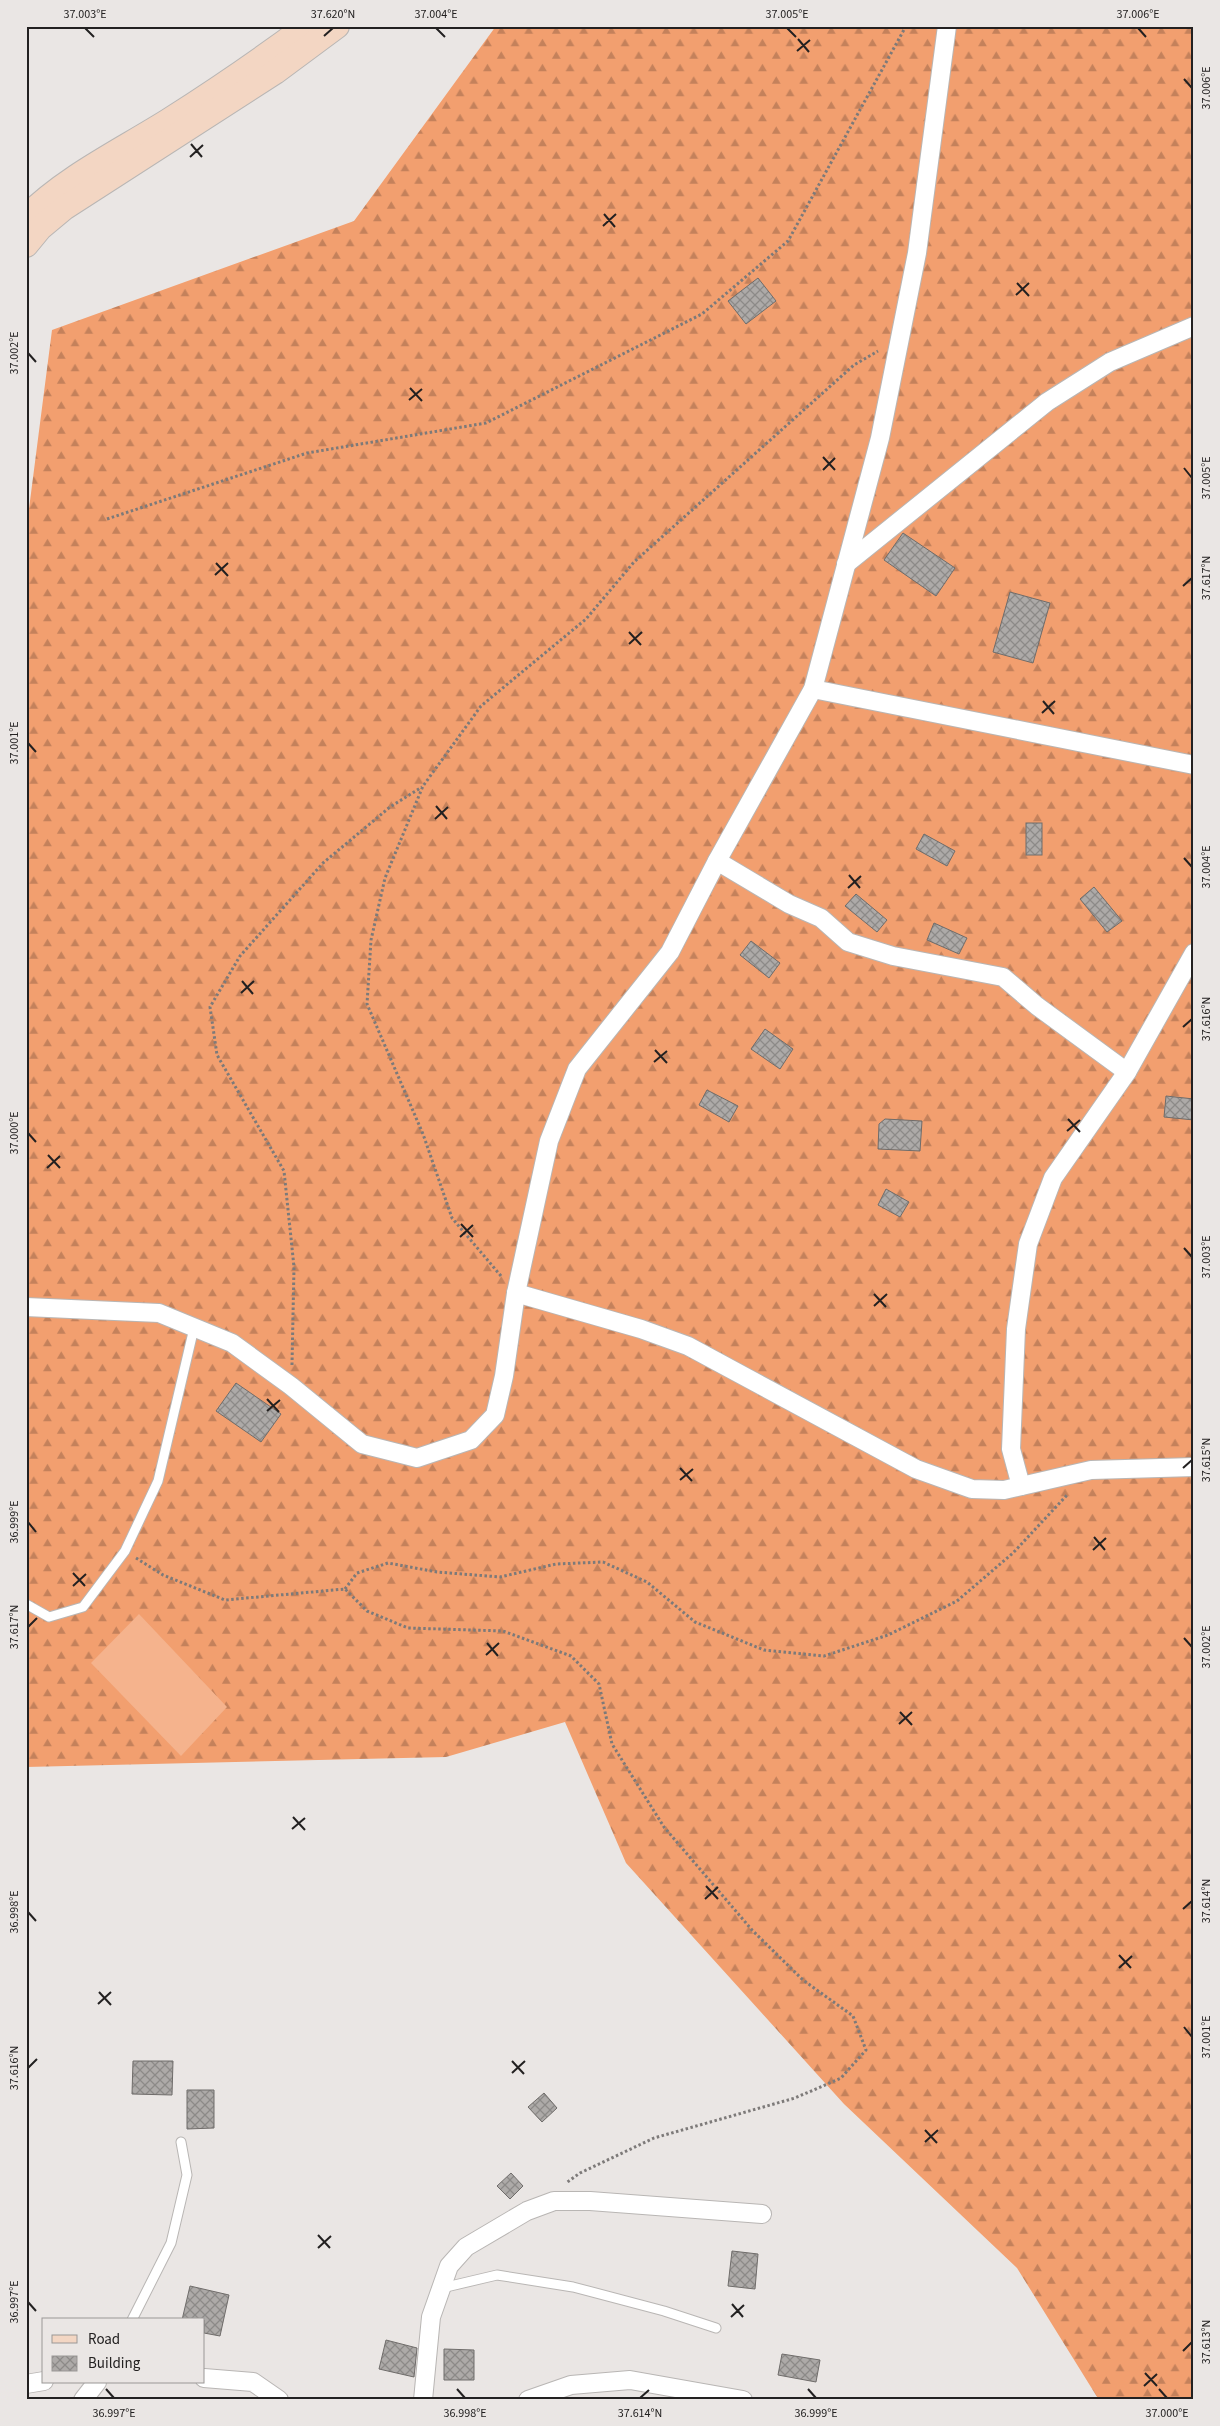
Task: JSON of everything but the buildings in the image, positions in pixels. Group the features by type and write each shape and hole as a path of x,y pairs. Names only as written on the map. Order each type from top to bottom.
{"main road":[{"path":"26,217 98,162 168,121 257,63 306,26"},
{"path":"26,246 40,228 64,208 276,72 337,26"}],"street":[{"path":"26,1307 159,1313 232,1343 291,1386 362,1444 417,1458 470,1440 495,1415 504,1376 516,1293 548,1141 577,1069 670,952 717,861 813,689 880,438 920,234 947,26"},
{"path":"846,564 1047,402 1110,362 1194,326"},
{"path":"813,689 1194,765"},
{"path":"717,861 789,904 821,918 848,942 893,956 1003,977 1037,1006 1126,1072"},
{"path":"1020,1486 1011,1449 1016,1330 1028,1244 1054,1178 1126,1072 1194,953"},
{"path":"516,1293 641,1329 688,1346 916,1469 972,1489 1004,1490 1091,1470 1194,1467"},
{"path":"424,2400 431,2317 449,2266 466,2247 527,2211 554,2201 590,2201 762,2214"},
{"path":"205,2378 253,2382 279,2400"},
{"path":"528,2400 572,2385 630,2380 744,2400"},
{"path":"26,2384 42,2381"},
{"path":"83,2400 95,2384"}],"lane":[{"path":"26,1604 49,1617 83,1607 125,1551 158,1480 194,1328"},
{"path":"133,2318 171,2243 187,2176 180,2142"},
{"path":"442,2288 498,2276 573,2287 664,2310 716,2328"}],"path":[{"path":"108,519 307,452 486,423 702,314 788,241 906,26"},
{"path":"516,1293 452,1218 423,1134 366,1004 371,940 385,878 423,786 481,706 586,619 634,562 854,365 900,338"},
{"path":"291,1386 294,1267 284,1171 217,1055 210,1007 240,956 323,862 390,807 423,786"},
{"path":"125,1551 163,1575 225,1600 345,1589 357,1573 388,1563 437,1572 500,1578 556,1564 603,1562 647,1582 694,1622 764,1650 824,1656 888,1635 957,1601 1013,1553 1091,1470"},
{"path":"345,1589 368,1611 408,1628 503,1631 571,1656 598,1684 612,1744 664,1827 752,1930 802,1980 852,2016 866,2050 841,2078 795,2098 654,2138 580,2173 565,2184"}],"green space":[{"path":"496,26 1194,26 1194,2400 1099,2400 1017,2268 844,2104 626,1863 565,1722 446,1757 26,1767 26,532 52,330 354,221"}],"shaded area":[{"path":"139,1614 227,1707 181,1756 91,1663"}]}
